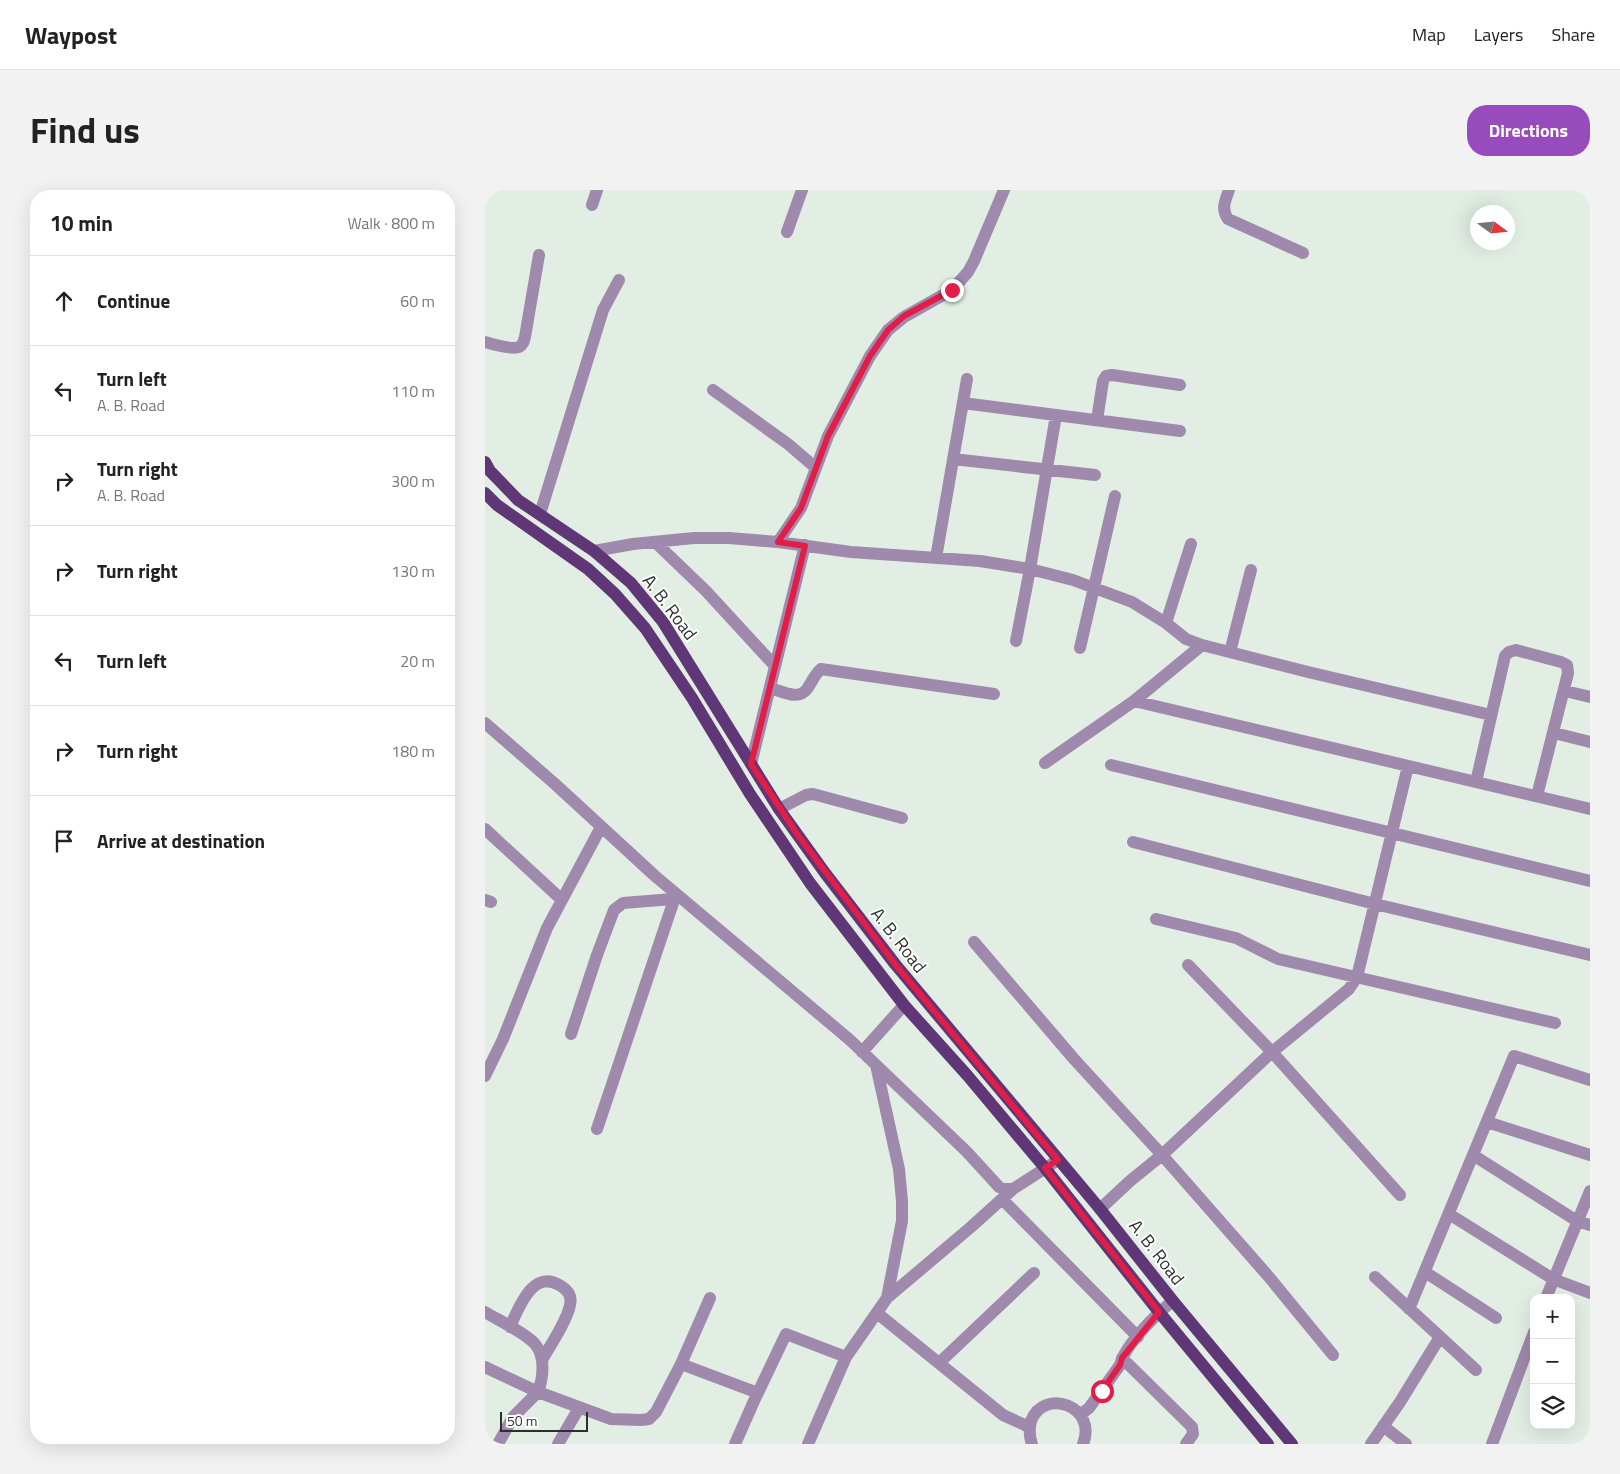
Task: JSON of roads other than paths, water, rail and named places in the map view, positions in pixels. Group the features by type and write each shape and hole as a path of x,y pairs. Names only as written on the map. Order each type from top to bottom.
{"main road":[{"name":"A. B. Road","path":"485,462 490,471 519,500 594,551 631,582 663,622 779,809 825,873 916,991 1100,1209 1173,1301 1292,1444"},
{"name":"A. B. Road","path":"485,493 497,505 588,569 615,594 645,628 692,698 782,843 904,1005 967,1075 1045,1168 1159,1312 1268,1444"}],"street":[{"path":"592,205 597,190"},
{"path":"787,232 802,190"},
{"path":"778,542 801,508 828,436 870,356 888,330 911,312 952,290 968,272 1003,190"},
{"path":"1229,190 1223,207 1228,219 1303,253"},
{"path":"485,342 513,348 523,344 539,255"},
{"path":"540,514 603,310 619,280"},
{"path":"1097,420 1103,381 1106,376 1112,375 1180,385"},
{"path":"936,558 967,379"},
{"path":"713,390 788,444 816,468"},
{"path":"963,403 1180,431"},
{"path":"1016,641 1056,415"},
{"path":"953,459 1095,475"},
{"path":"1081,648 1115,496"},
{"path":"594,551 693,538 729,538 778,542 851,552 981,560 1030,569 1073,580 1132,602 1166,623 1185,639 1201,645 1491,715"},
{"path":"655,542 706,591 775,666"},
{"path":"1166,623 1191,544"},
{"path":"751,764 805,546"},
{"path":"1230,652 1251,570"},
{"path":"1045,763 1134,701 1201,645"},
{"path":"1476,782 1505,656 1509,652 1516,650 1567,665 1568,673 1565,691 1537,796"},
{"path":"770,688 801,695 807,689 815,674 821,669 994,694"},
{"path":"1565,691 1590,697"},
{"path":"1134,701 1590,809"},
{"path":"485,723 555,784 655,876 674,896 862,1052 967,1152 999,1187 1013,1189"},
{"path":"1554,734 1590,742"},
{"path":"1111,765 1590,881"},
{"path":"1100,1209 1129,1181 1162,1155 1272,1052 1342,996 1357,977 1408,766"},
{"path":"779,809 806,795 813,794 902,818"},
{"path":"485,1076 503,1039 547,928 601,827"},
{"path":"485,829 562,900"},
{"path":"1133,842 1375,904 1590,955"},
{"path":"571,1034 614,910 623,902 674,896"},
{"path":"597,1129 674,896"},
{"path":"1156,919 1236,938 1278,959 1555,1023"},
{"path":"973,942 1074,1059 1162,1155 1269,1277 1333,1355"},
{"path":"1188,965 1272,1052 1400,1195"},
{"path":"862,1052 904,1005"},
{"path":"1409,1309 1514,1056 1590,1080"},
{"path":"876,1065 899,1169 902,1201 902,1221 887,1298"},
{"path":"1487,1122 1590,1155"},
{"path":"1473,1155 1577,1221 1590,1225"},
{"path":"808,1444 846,1357 887,1298 1013,1189 1058,1160"},
{"path":"1547,1294 1590,1191"},
{"path":"1002,1199 1138,1337"},
{"path":"1449,1214 1553,1279 1590,1293"},
{"path":"939,1363 1034,1272"},
{"path":"1425,1272 1496,1318"},
{"path":"1375,1277 1476,1370"},
{"path":"510,1327 525,1297 542,1281 551,1281 568,1291 571,1298 567,1315 542,1360"},
{"path":"485,1367 538,1392 611,1419 649,1419 656,1412 681,1364 710,1298"},
{"path":"1081,1414 1083,1405 1116,1360 1122,1358 1159,1312 1173,1301"},
{"path":"485,1312 535,1344 542,1360 541,1382 538,1392 513,1417 498,1444"},
{"path":"877,1312 1003,1415 1029,1427"},
{"path":"735,1444 786,1334 846,1357"},
{"path":"1372,1442 1400,1402 1440,1337"},
{"path":"1492,1444 1531,1339"},
{"path":"1122,1358 1192,1427 1193,1434 1186,1444"},
{"path":"681,1364 758,1393"},
{"path":"1032,1444 1029,1427 1033,1417 1043,1407 1051,1404 1064,1404 1073,1407 1081,1414 1086,1425 1086,1436 1083,1444"},
{"path":"558,1444 579,1408"},
{"path":"1383,1426 1406,1444"}]}
